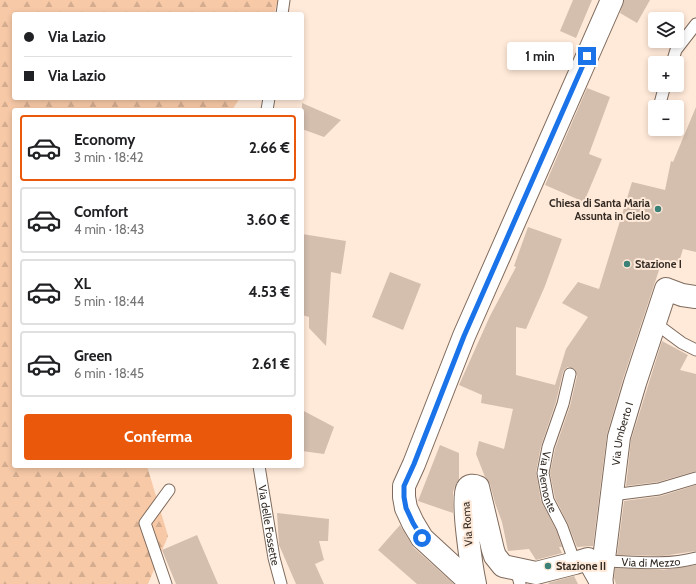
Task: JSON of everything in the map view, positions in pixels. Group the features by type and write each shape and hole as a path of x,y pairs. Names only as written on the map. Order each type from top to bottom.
{"street":[{"path":"472,584 422,538 406,508 404,486 464,336 612,0"},
{"name":"Via Umberto I","path":"602,583 619,437 634,385 666,289 682,294 696,296"},
{"name":"Via Roma","path":"475,584 470,556 465,499 467,489 474,485 478,486 495,556 503,566 524,575"},
{"path":"524,575 588,559 602,583"}],"lane":[{"path":"282,12 284,0"},
{"path":"674,56 676,50 696,24"},
{"path":"655,323 682,343 696,350"},
{"name":"Via Piemonte","path":"570,374 563,404 548,447 543,473 548,500 562,527 575,563"},
{"name":"Via delle Fossette","path":"259,468 274,558 281,584"},
{"path":"612,496 659,489 696,478"},
{"path":"166,584 145,523 169,490"},
{"name":"Via di Mezzo","path":"605,561 663,563 682,562 696,558"}],"green space":[{"path":"0,0 278,0 275,12 12,12 12,100 239,100 233,108 12,108 12,468 148,468 168,536 148,584 0,584"}],"building":[{"path":"573,0 592,0 576,38 560,31"},
{"path":"624,0 650,0 637,23 620,13"},
{"path":"587,88 610,97 589,154 602,159 584,202 545,185"},
{"path":"302,103 341,120 324,137 304,130 304,108 302,108"},
{"path":"696,107 696,252 683,249 678,265 662,261 623,379 607,434 593,546 577,547 568,524 555,498 550,473 555,449 570,406 577,376 575,369 568,367 563,372 556,402 541,446 536,472 541,501 556,530 562,547 559,547 562,553 536,560 529,549 508,551 502,522 490,484 485,477 476,454 479,441 504,449 513,409 481,403 482,395 459,385 490,316 516,267 514,266 528,227 562,239 545,286 526,329 516,327 516,375 555,385 566,349 588,317 562,303 578,282 599,289 632,182 665,190 671,161 673,162"},
{"path":"304,234 346,241 341,274 331,272 326,346 309,328 309,317 304,316"},
{"path":"390,272 421,284 403,330 372,317"},
{"path":"662,341 688,355 680,370 696,374 696,471 658,482 626,486 631,440"},
{"path":"304,411 334,427 324,454 304,451"},
{"path":"440,445 459,453 459,479 453,492 453,513 418,501"},
{"path":"696,485 696,551 662,556 617,555 624,501 661,496"},
{"path":"277,513 329,519 328,541 319,541 324,560 315,564 324,584 296,584 279,545"},
{"path":"400,525 413,547 454,584 417,584 378,550"},
{"path":"197,535 218,584 176,584 162,550"},
{"path":"696,565 696,584 616,584 614,578 615,568 662,570"},
{"path":"574,576 578,584 548,583"}],"place":[{"name":"Chiesa di Santa Maria Assunta in Cielo","path":"658,209"},
{"name":"Stazione I","path":"627,264"},
{"name":"Stazione II","path":"548,566"}],"route":[{"path":"422,538 406,508 404,486 464,336 587,56"}]}
